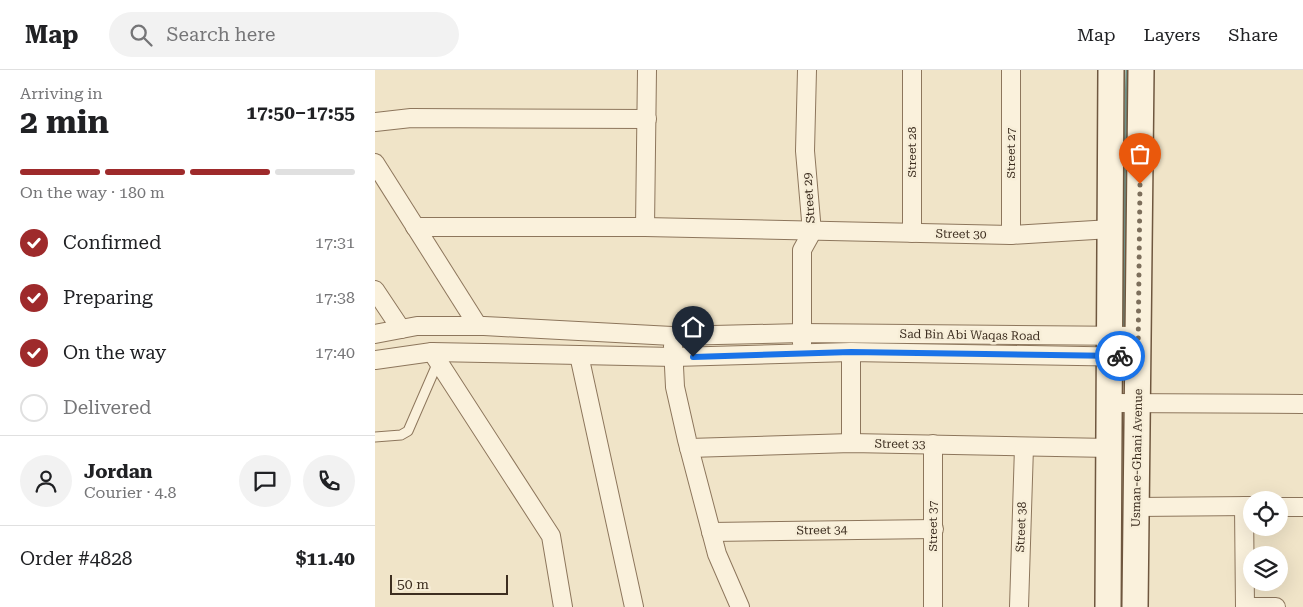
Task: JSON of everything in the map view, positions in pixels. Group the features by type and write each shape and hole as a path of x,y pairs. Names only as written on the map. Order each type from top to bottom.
{"main road":[{"path":"1108,607 1111,404 1111,70"},
{"name":"Usman-e-Ghani Avenue","path":"1135,607 1141,70"}],"street":[{"path":"645,228 647,70"},
{"name":"Street 29","path":"802,353 802,250 812,232 805,151 807,70"},
{"name":"Street 28","path":"912,70 912,233"},
{"name":"Street 27","path":"1011,70 1011,235"},
{"path":"375,122 411,118 647,119"},
{"path":"375,163 478,326"},
{"name":"Street 30","path":"415,227 455,225 1011,235 1111,229"},
{"path":"375,290 401,329"},
{"name":"Sad Bin Abi Waqas Road","path":"375,334 417,326 478,326 672,336 802,333 1110,346"},
{"path":"672,336 675,387 689,448 717,554 740,607"},
{"path":"1110,346 1138,346"},
{"name":"Sad Bin Abi Waqas Road","path":"375,360 435,357 579,355 674,357 1110,346"},
{"path":"851,352 851,443"},
{"path":"579,355 634,607"},
{"path":"435,357 551,536 563,607"},
{"path":"1111,404 1303,404"},
{"name":"Street 33","path":"689,448 851,443 1110,448"},
{"name":"Street 37","path":"933,444 933,607"},
{"name":"Street 38","path":"1019,607 1024,447"},
{"path":"1136,507 1243,506"},
{"path":"1288,506 1303,507"},
{"name":"Street 34","path":"711,532 934,529"},
{"path":"1247,536 1245,607 1276,607"}],"lane":[{"path":"375,437 401,435 408,431 435,357"}],"waterway":[{"path":"1125,327 1125,189 1128,70"}],"way so far":[{"path":"1120,356 1138,356 1140,184"}],"route":[{"path":"693,357 851,352 1120,356"}]}
